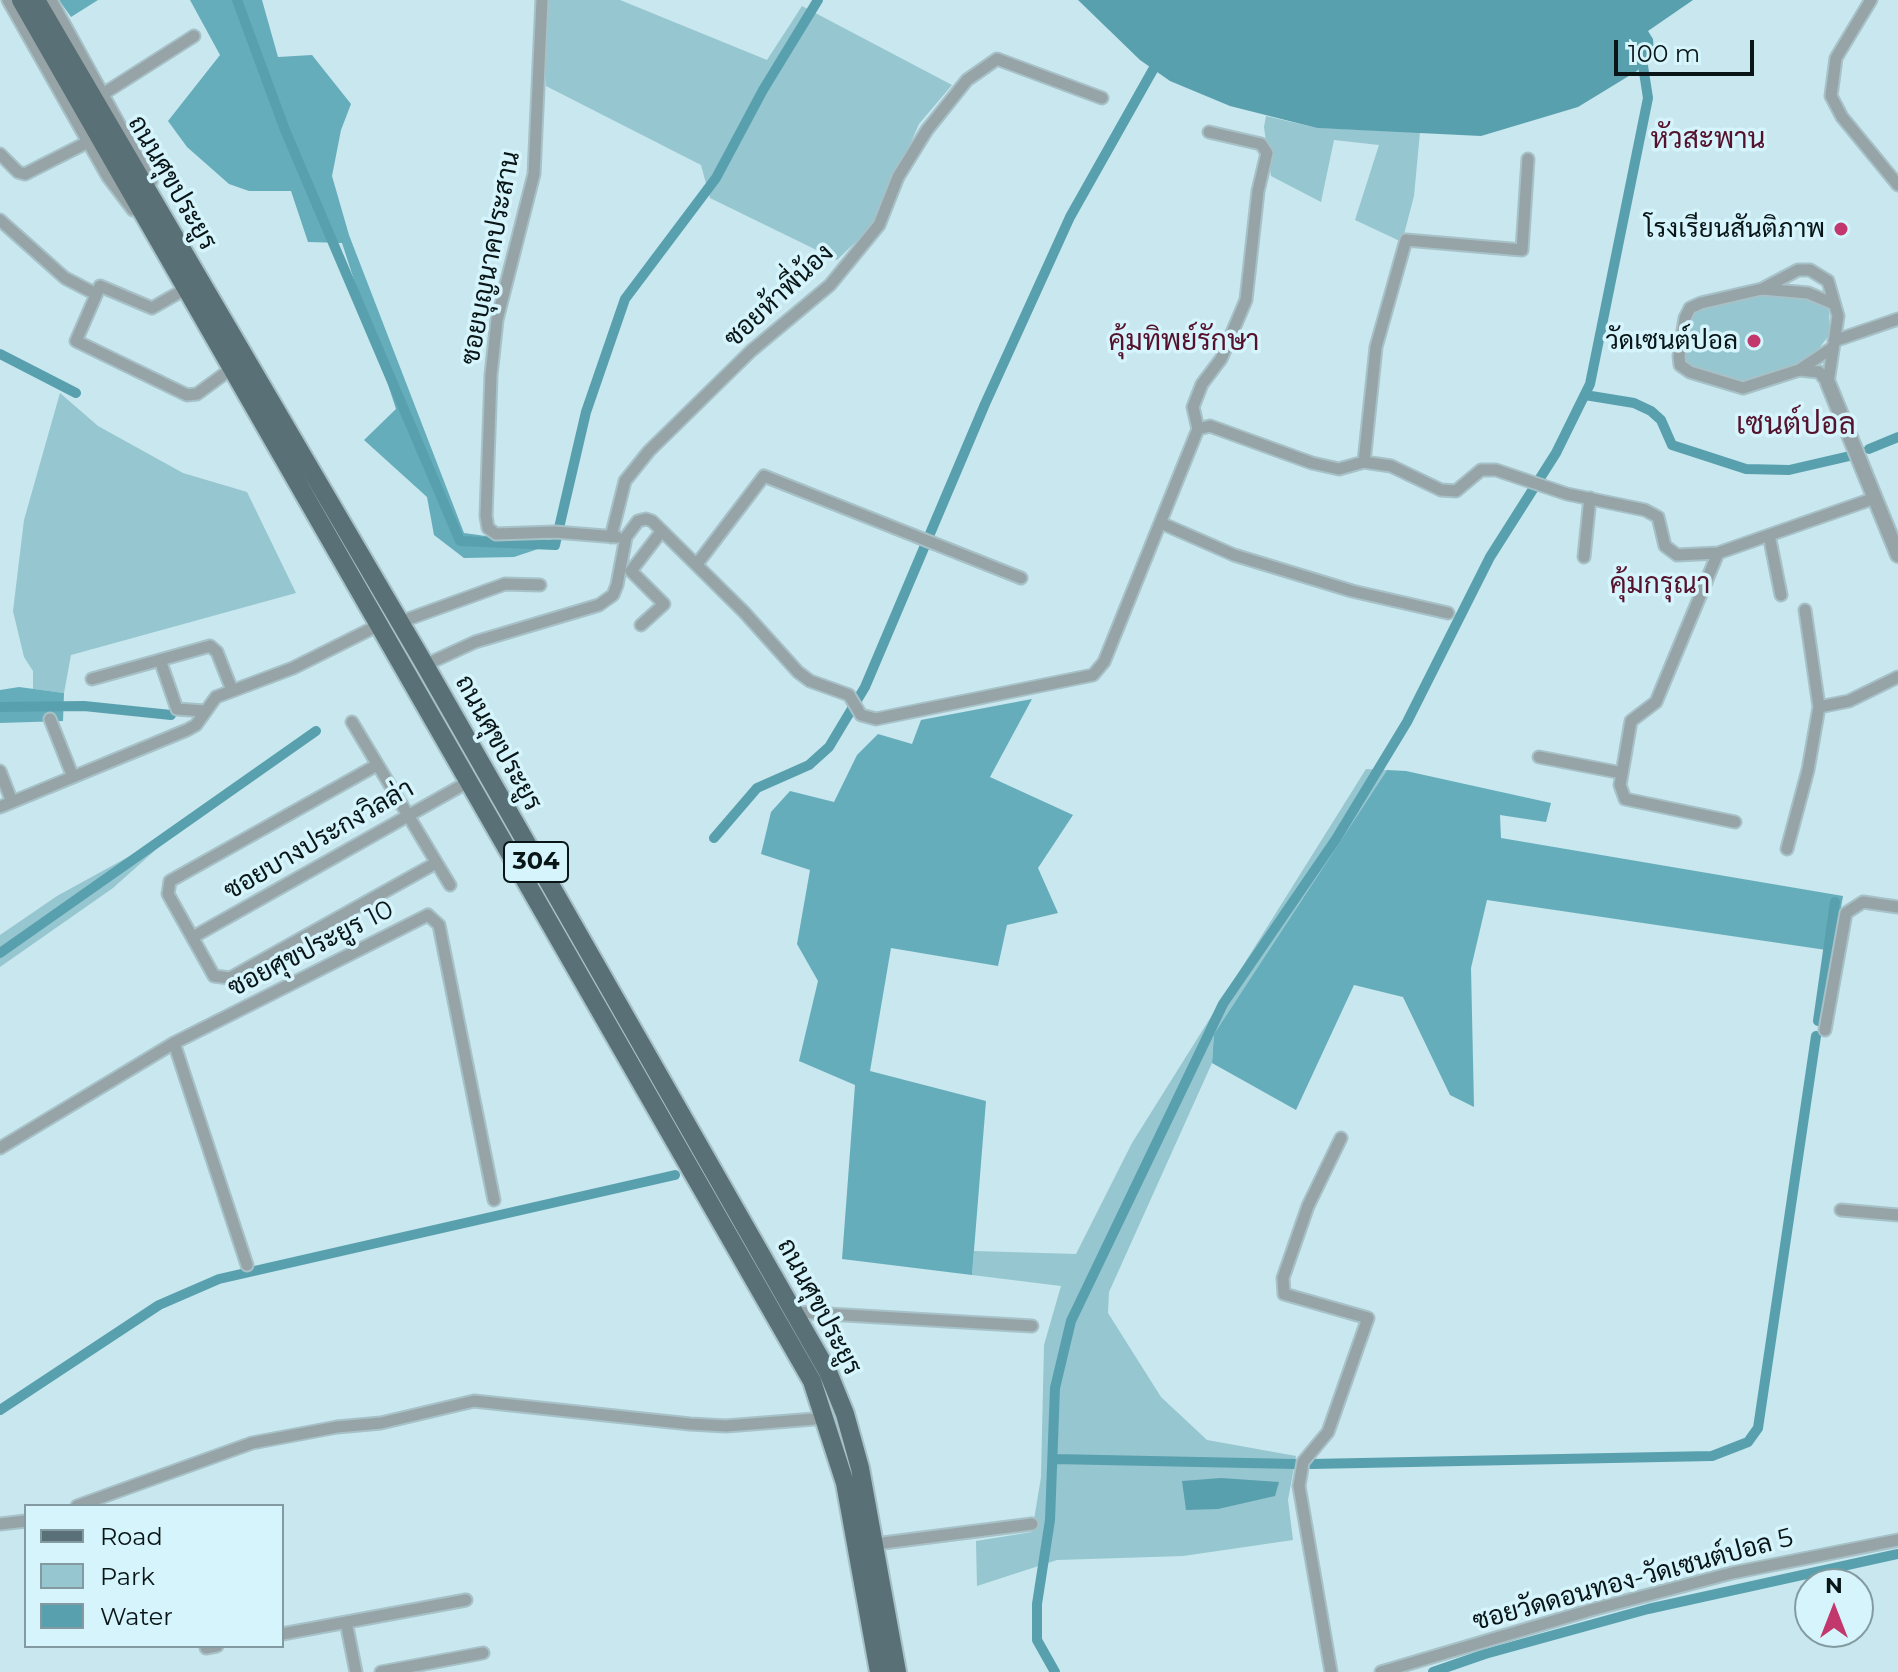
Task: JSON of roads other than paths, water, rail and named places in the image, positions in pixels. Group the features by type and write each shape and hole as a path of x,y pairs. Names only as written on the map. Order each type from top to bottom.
{"main road":[{"name":"ถนนศุขประยูร","path":"21,0 89,91"},
{"name":"ถนนศุขประยูร","path":"36,0 89,91 175,255 390,623 812,1381 827,1418 845,1483 879,1672"},
{"name":"ถนนศุขประยูร","path":"175,255 187,288 231,369 390,623 425,665 475,777 828,1372 845,1414 875,1544 897,1672"}],"street":[{"path":"8,0 108,177 175,255"},
{"path":"51,0 89,91 194,36"},
{"name":"ซอยบุญนาคประสาน","path":"542,0 534,174 497,320 491,375 488,528 496,534 555,532 626,537 638,521 646,519 661,532"},
{"path":"1871,0 1836,58 1831,96 1842,117 1898,185"},
{"name":"ซอยห้าพี่น้อง","path":"611,537 625,481 649,451 751,351 830,285 879,225 905,166 927,130 967,80 997,59 1102,98"},
{"path":"425,665 475,642 599,605 613,595 626,569 661,532 697,564 798,672 810,681 849,695 861,715 876,719 1093,675 1104,662 1198,429 1193,407 1202,384 1221,359 1246,300 1258,191 1267,153 1261,144 1209,132"},
{"path":"0,154 18,172 25,174 88,142"},
{"path":"1364,462 1376,347 1406,240 1522,250 1528,159"},
{"path":"0,220 65,278 94,293"},
{"path":"1828,383 1833,344 1838,316 1828,281 1810,270 1798,270 1762,289 1690,308 1681,336 1680,365 1714,381 1743,388 1799,370 1833,344 1898,319"},
{"path":"187,288 155,308 103,287 94,293 76,341 187,395 197,394 231,369"},
{"path":"1762,289 1808,293 1834,304"},
{"path":"1799,370 1819,372 1828,383 1896,544"},
{"path":"1198,429 1210,426 1312,463 1339,469 1364,462 1391,466 1441,490 1456,491 1481,470 1521,477 1567,494 1645,510 1658,517 1665,546 1677,555 1718,553 1875,498"},
{"path":"697,564 764,476 1021,578"},
{"path":"1584,557 1590,498"},
{"path":"1161,523 1234,555 1352,591 1448,613"},
{"path":"1769,535 1781,595"},
{"path":"626,537 626,569 664,604 641,625"},
{"path":"1718,553 1656,702 1631,721 1620,785 1625,799 1735,822"},
{"path":"0,807 187,730 196,725 212,700 293,668 390,623 505,584 540,585"},
{"path":"1787,849 1808,770 1819,707 1805,610"},
{"path":"92,679 210,646 217,652 232,690"},
{"path":"160,660 177,709 204,711"},
{"path":"1819,707 1849,701 1898,677"},
{"path":"50,719 73,777"},
{"path":"352,722 450,885"},
{"path":"1539,757 1622,773"},
{"path":"377,765 170,881 168,894 214,976 230,978 436,863"},
{"path":"0,771 12,802"},
{"name":"ซอยบางประกงวิลล่า","path":"193,937 475,777"},
{"path":"1825,1030 1846,913 1863,902 1898,907"},
{"name":"ซอยศุขประยูร 10","path":"0,1148 174,1043 417,919 432,916 439,925 494,1200"},
{"path":"174,1043 247,1265"},
{"path":"1331,1672 1299,1486 1303,1462 1328,1432 1368,1318 1284,1294 1283,1278 1308,1206 1341,1138"},
{"path":"1841,1210 1898,1215"},
{"path":"794,1312 1032,1326"},
{"path":"83,1504 252,1443 337,1427 381,1423 474,1401 714,1425 827,1418"},
{"path":"0,1524 24,1521"},
{"path":"875,1544 1032,1524"},
{"name":"ซอยวัดดอนทอง-วัดเซนต์ปอล 5","path":"1381,1672 1591,1610 1732,1573 1898,1540"},
{"path":"284,1634 466,1600"},
{"path":"346,1622 356,1672"},
{"path":"381,1672 483,1653"}],"water":[{"path":"1078,0 1693,0 1648,31 1653,39 1654,52 1637,71 1578,107 1481,136 1317,128 1230,106 1170,81 1140,60"},
{"path":"1221,1478 1279,1482 1275,1496 1218,1509 1186,1510 1182,1481"}],"waterway":[{"path":"237,0 285,130 460,541 555,545 586,412 625,299 716,178 763,90 818,0"},
{"path":"1055,1672 1037,1640 1037,1604 1050,1520 1055,1388 1071,1321 1223,1004 1336,839 1407,722 1490,557 1556,453 1590,384 1648,98 1641,53"},
{"path":"714,838 757,788 809,765 829,747 865,687 985,404 1070,217 1159,59"},
{"path":"0,354 76,393"},
{"path":"1585,395 1634,403 1661,420 1672,445 1746,469 1789,470 1854,455"},
{"path":"1869,449 1898,437"},
{"path":"0,707 84,706 171,715"},
{"path":"0,953 316,731"},
{"path":"1818,1021 1835,902"},
{"path":"1311,1464 1712,1456 1748,1442 1758,1428 1816,1036"},
{"path":"0,1410 159,1305 219,1279 675,1175"},
{"path":"1054,1459 1295,1464"},
{"path":"1433,1672 1485,1654 1648,1609 1898,1554"}],"place":[{"name":"โรงเรียนสันติภาพ","path":"1841,229"},
{"name":"วัดเซนต์ปอล","path":"1754,341"}],"district":[{"name":"หัวสะพาน","path":"1708,140"},
{"name":"คุ้มทิพย์รักษา","path":"1184,342"},
{"name":"เซนต์ปอล","path":"1796,425"},
{"name":"คุ้มกรุณา","path":"1660,585"}]}
